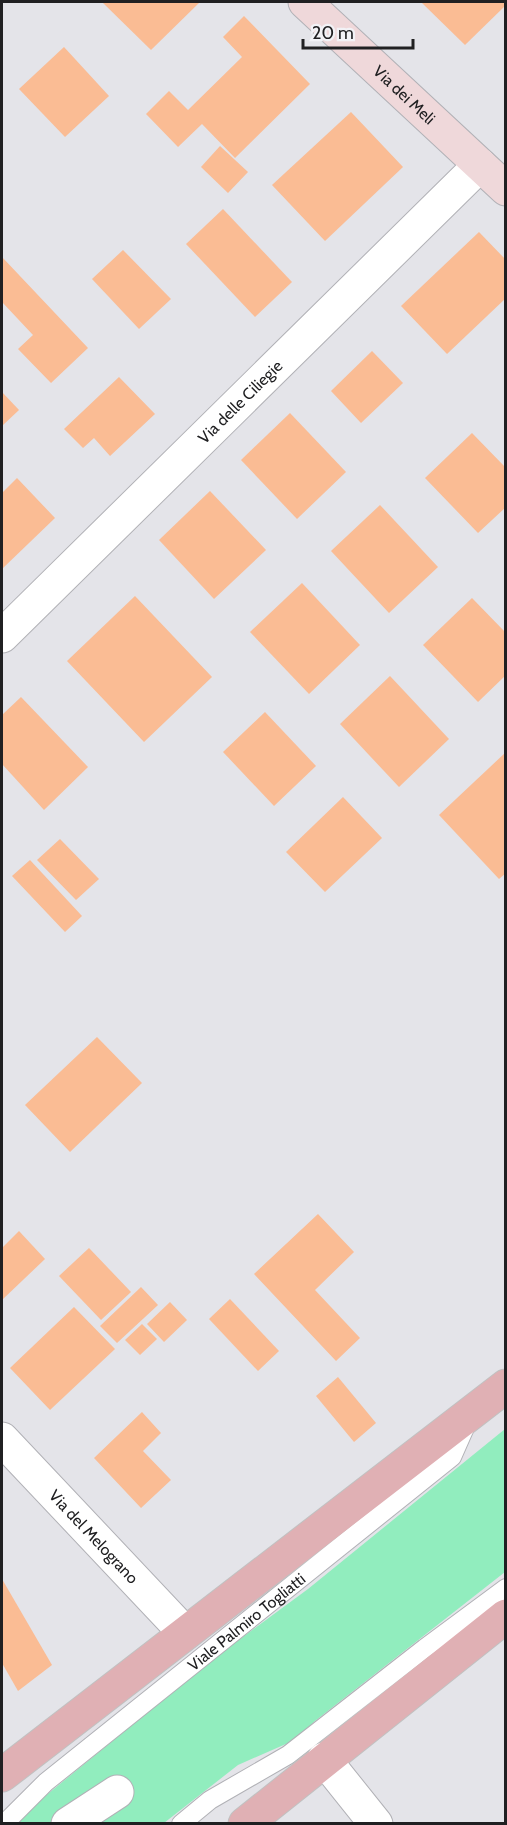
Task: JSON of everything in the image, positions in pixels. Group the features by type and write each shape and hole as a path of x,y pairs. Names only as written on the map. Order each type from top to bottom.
{"main road":[{"name":"Viale Palmiro Togliatti","path":"2,1775 506,1386"},
{"path":"245,1824 506,1616"}],"street":[{"name":"Via dei Meli","path":"305,2 506,189"},
{"name":"Via delle Ciliegie","path":"2,636 480,165"},
{"name":"Via del Melograno","path":"2,1439 185,1633"},
{"path":"324,1760 376,1824"},
{"path":"68,1824 117,1792"}],"lane":[{"name":"Viale Palmiro Togliatti","path":"4,1824 55,1774 452,1457 475,1408"},
{"path":"180,1824 210,1800 288,1755 506,1588"}],"green space":[{"path":"505,1429 505,1572 315,1721 295,1740 238,1765 164,1823 11,1824 209,1662 308,1589"}],"building":[{"path":"102,2 200,2 151,50"},
{"path":"421,2 506,2 506,5 465,45"},
{"path":"244,16 310,84 235,158 202,124 178,147 146,114 169,91 188,110 242,57 223,37"},
{"path":"64,47 109,96 65,137 19,89"},
{"path":"351,112 403,167 325,241 272,185"},
{"path":"220,146 248,172 228,193 201,167"},
{"path":"223,209 292,282 255,317 186,244"},
{"path":"479,232 506,260 506,298 447,354 401,306"},
{"path":"123,250 171,299 139,329 92,279"},
{"path":"2,257 88,348 51,383 18,349 33,335 2,302"},
{"path":"372,351 403,383 361,423 331,391"},
{"path":"119,377 155,414 110,456 94,438 83,448 64,429"},
{"path":"2,392 19,410 2,426"},
{"path":"290,413 346,472 297,519 241,460"},
{"path":"472,433 506,468 506,507 478,533 425,478"},
{"path":"17,478 55,518 2,569 2,493"},
{"path":"210,491 266,550 214,599 159,540"},
{"path":"380,505 438,567 389,613 331,551"},
{"path":"302,583 360,645 309,694 250,632"},
{"path":"135,596 212,677 144,742 67,661"},
{"path":"472,598 506,633 506,675 478,702 423,645"},
{"path":"390,676 449,739 399,787 340,724"},
{"path":"21,697 88,767 44,810 2,764 2,715"},
{"path":"265,712 316,766 274,806 223,752"},
{"path":"506,752 506,873 499,879 439,815"},
{"path":"343,797 382,838 325,892 286,852"},
{"path":"60,839 99,879 76,900 37,860"},
{"path":"30,860 82,916 65,932 12,876"},
{"path":"97,1037 142,1083 70,1152 25,1105"},
{"path":"318,1214 354,1252 315,1290 360,1338 336,1361 254,1274"},
{"path":"19,1231 45,1259 2,1300 2,1248"},
{"path":"89,1248 131,1292 101,1320 59,1276"},
{"path":"141,1287 158,1305 117,1343 100,1326"},
{"path":"230,1299 279,1351 258,1371 209,1319"},
{"path":"170,1302 187,1320 164,1342 147,1324"},
{"path":"74,1307 115,1349 50,1410 10,1368"},
{"path":"142,1324 157,1339 140,1355 125,1340"},
{"path":"338,1377 376,1423 354,1442 316,1396"},
{"path":"142,1412 161,1433 143,1451 171,1480 141,1508 94,1458"},
{"path":"2,1579 52,1665 18,1691 2,1663"}]}
